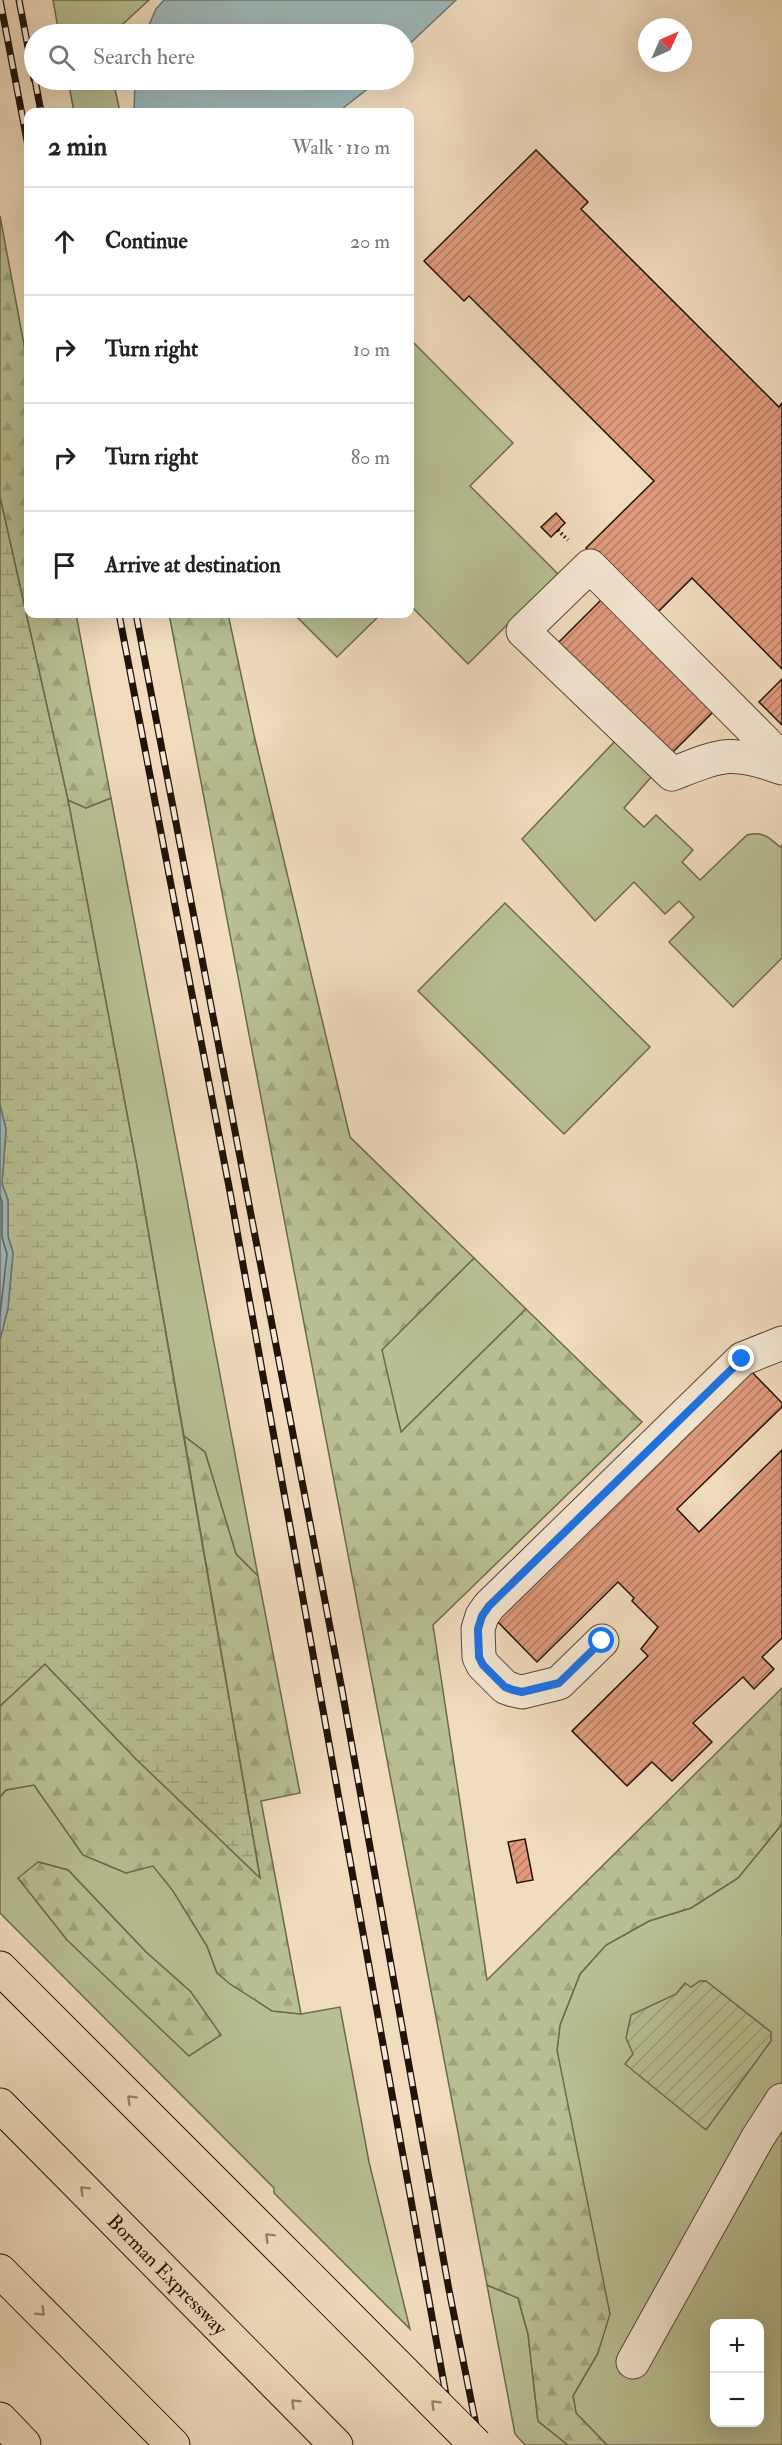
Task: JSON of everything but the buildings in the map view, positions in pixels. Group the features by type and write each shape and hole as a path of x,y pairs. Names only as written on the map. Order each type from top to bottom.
{"highway":[{"path":"0,1968 476,2445"},
{"name":"Borman Expressway","path":"0,2105 336,2445"},
{"path":"0,2271 173,2445"},
{"path":"0,2419 16,2438"}],"lane":[{"path":"782,759 590,566 522,631 672,774 726,756 759,759 782,768"},
{"path":"602,1641 559,1683 522,1692 505,1687 483,1665 477,1650 478,1629 482,1616 489,1606 742,1359 782,1343"},
{"path":"633,2362 757,2139 782,2100"}],"green space":[{"path":"53,0 149,0 123,24 57,24"},
{"path":"70,90 115,90 119,108 73,108"},
{"path":"0,216 24,345 24,604 0,497"},
{"path":"414,343 513,443 470,486 558,574 468,664 414,609"},
{"path":"0,497 24,604 24,618 27,618 68,800 137,1167 260,1878 136,1759 45,1664 0,1706 0,1340 8,1308 13,1253 8,1236 8,1200 2,1184 6,1129 0,1105"},
{"path":"27,618 77,618 111,798 86,808 68,800"},
{"path":"170,618 229,618 254,735 350,1137 474,1258 382,1350 401,1432 526,1309 642,1422 433,1625 487,1980 782,1688 782,1824 738,1878 691,1908 649,1921 606,1945 580,1974 560,2025 557,2050 610,2314 598,2353 573,2396 576,2413 607,2445 568,2445 538,2421 528,2334 518,2298 487,2285"},
{"path":"298,618 377,618 337,657"},
{"path":"616,740 653,775 624,808 644,827 656,815 693,850 682,862 700,880 747,835 761,834 780,847 782,845 782,958 733,1007 669,942 694,917 679,901 665,914 634,882 595,921 522,839"},
{"path":"111,798 258,1576 236,1554 205,1452 184,1436 137,1167 68,800 86,808"},
{"path":"505,903 650,1047 564,1134 418,991"},
{"path":"474,1258 526,1309 401,1432 381,1350"},
{"path":"184,1436 205,1452 236,1554 258,1576 300,1793 261,1801 301,2014 272,2011 217,1973 207,1946 173,1891 153,1866 126,1873 83,1855 34,1785 6,1790 0,1797 0,1706 45,1664 136,1759 260,1877"},
{"path":"34,1785 83,1855 126,1873 153,1865 173,1890 207,1946 217,1973 272,2011 301,2014 340,2007 369,2162 410,2329 274,2193 274,2188 0,1913 0,1797 6,1790","holes":["38,1862 68,1870 146,1952 191,1992"]},
{"path":"782,1824 782,2445 607,2445 576,2413 573,2395 598,2353 557,2050 560,2025 580,1974 606,1945 649,1921 691,1908 738,1878"},
{"path":"38,1862 68,1870 146,1952 191,1992 221,2035 189,2056 67,1940 18,1878"},
{"path":"700,1981 706,1981 771,2032 771,2041 706,2130 625,2064 633,2054 626,2038 631,2015 676,1994 685,1983 691,1987"},
{"path":"487,2285 518,2298 528,2334 538,2421 568,2445 525,2445 515,2434"}],"water":[{"path":"164,0 456,0 414,40 414,24 149,24 156,9"},
{"path":"135,90 366,90 343,108 134,108"},
{"path":"0,1105 6,1129 2,1184 8,1200 8,1236 13,1253 8,1308 0,1340"}],"railway":[{"path":"0,0 24,125"},
{"path":"19,0 24,26"},
{"path":"37,90 40,108"},
{"path":"120,618 230,1192 455,2445"},
{"path":"137,618 342,1690 449,2290 480,2445"}],"route":[{"path":"602,1641 559,1683 522,1692 505,1687 483,1665 477,1650 478,1629 482,1616 489,1606 742,1359"}]}
